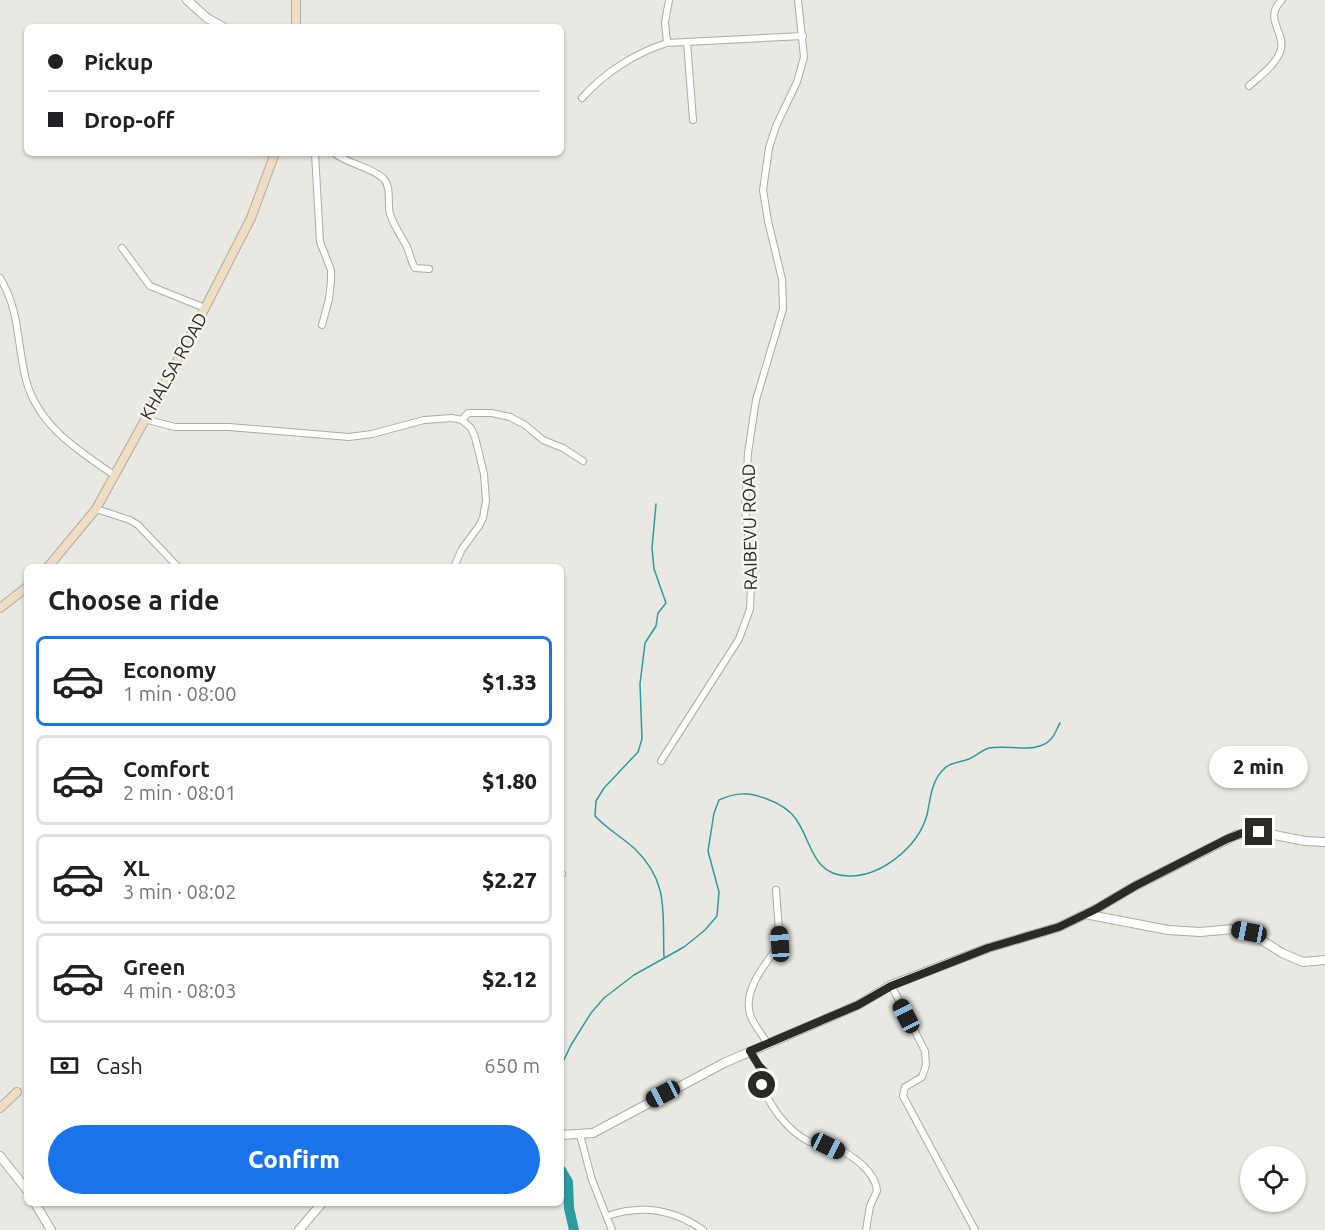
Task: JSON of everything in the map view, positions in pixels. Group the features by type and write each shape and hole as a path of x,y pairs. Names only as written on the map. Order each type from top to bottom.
{"main road":[{"path":"296,0 296,24"},
{"name":"KHALSA ROAD","path":"50,564 96,509 251,218 274,156"},
{"path":"0,608 24,589"},
{"path":"0,1108 17,1092"}],"street":[{"path":"187,0 207,18 218,24"},
{"path":"667,43 665,22 669,0"},
{"name":"RAIBEVU ROAD","path":"661,760 739,639 750,609 752,566 745,509 748,453 756,400 783,309 782,279 766,213 763,190 769,148 804,57 798,0"},
{"path":"1250,86 1273,63 1280,52 1281,44 1274,19 1275,9 1282,0"},
{"path":"582,98 595,83 646,50 667,43 803,36"},
{"path":"687,42 693,120"},
{"path":"315,156 320,242 331,270 329,299 322,325"},
{"path":"338,156 385,180 388,185 390,213 408,249 413,266 429,269"},
{"path":"122,248 150,286 205,308"},
{"path":"0,278 14,306 26,379 35,403 50,427 114,475"},
{"path":"462,420 468,413 492,413 510,417 525,425 543,440 568,450 583,460"},
{"path":"144,419 175,427 229,427 349,437 372,435 424,420 452,418 462,420 471,428 475,437 484,474 486,501 483,518 462,549 455,564"},
{"path":"96,509 130,520 138,525 175,564"},
{"path":"564,1136 594,1133 603,1129 679,1085 767,1043 818,1024 891,986 988,948 1059,927 1236,835 1259,832 1325,843"},
{"path":"767,1043 750,1014 749,995 762,968 780,944 776,890"},
{"path":"1085,914 1168,930 1200,932 1233,929 1249,932 1303,962 1325,960"},
{"path":"891,986 925,1052 926,1059 922,1077 906,1087 903,1096 975,1230"},
{"path":"750,1051 767,1074 762,1083 778,1115 806,1140 828,1146 854,1159 871,1176 877,1191 870,1206 866,1230"},
{"path":"580,1135 592,1180 612,1230"},
{"path":"0,1156 24,1186"},
{"path":"37,1206 51,1230"},
{"path":"299,1230 319,1206"},
{"path":"607,1216 618,1212 655,1209 688,1220 703,1230"}],"waterway":[{"path":"656,504 652,548 654,569 666,603 658,613 656,626 645,643 640,684 642,739 638,752 604,788 596,801 595,816 635,849 654,874 662,900 664,957"},
{"path":"564,1060 591,1013 604,998 634,975 684,947 705,930 717,916 719,892 708,851 714,813 719,800 731,795 748,794 779,804 796,819 820,864 836,874 861,875 885,866 907,849 922,827 935,782 947,766 969,759 989,748 1038,747 1051,739 1060,723"},
{"path":"564,1175 568,1182 569,1208 574,1230"}],"route":[{"path":"762,1085 767,1074 750,1051 818,1024 891,986 945,964 988,948 1059,927 1227,839 1245,832 1259,832"}]}
